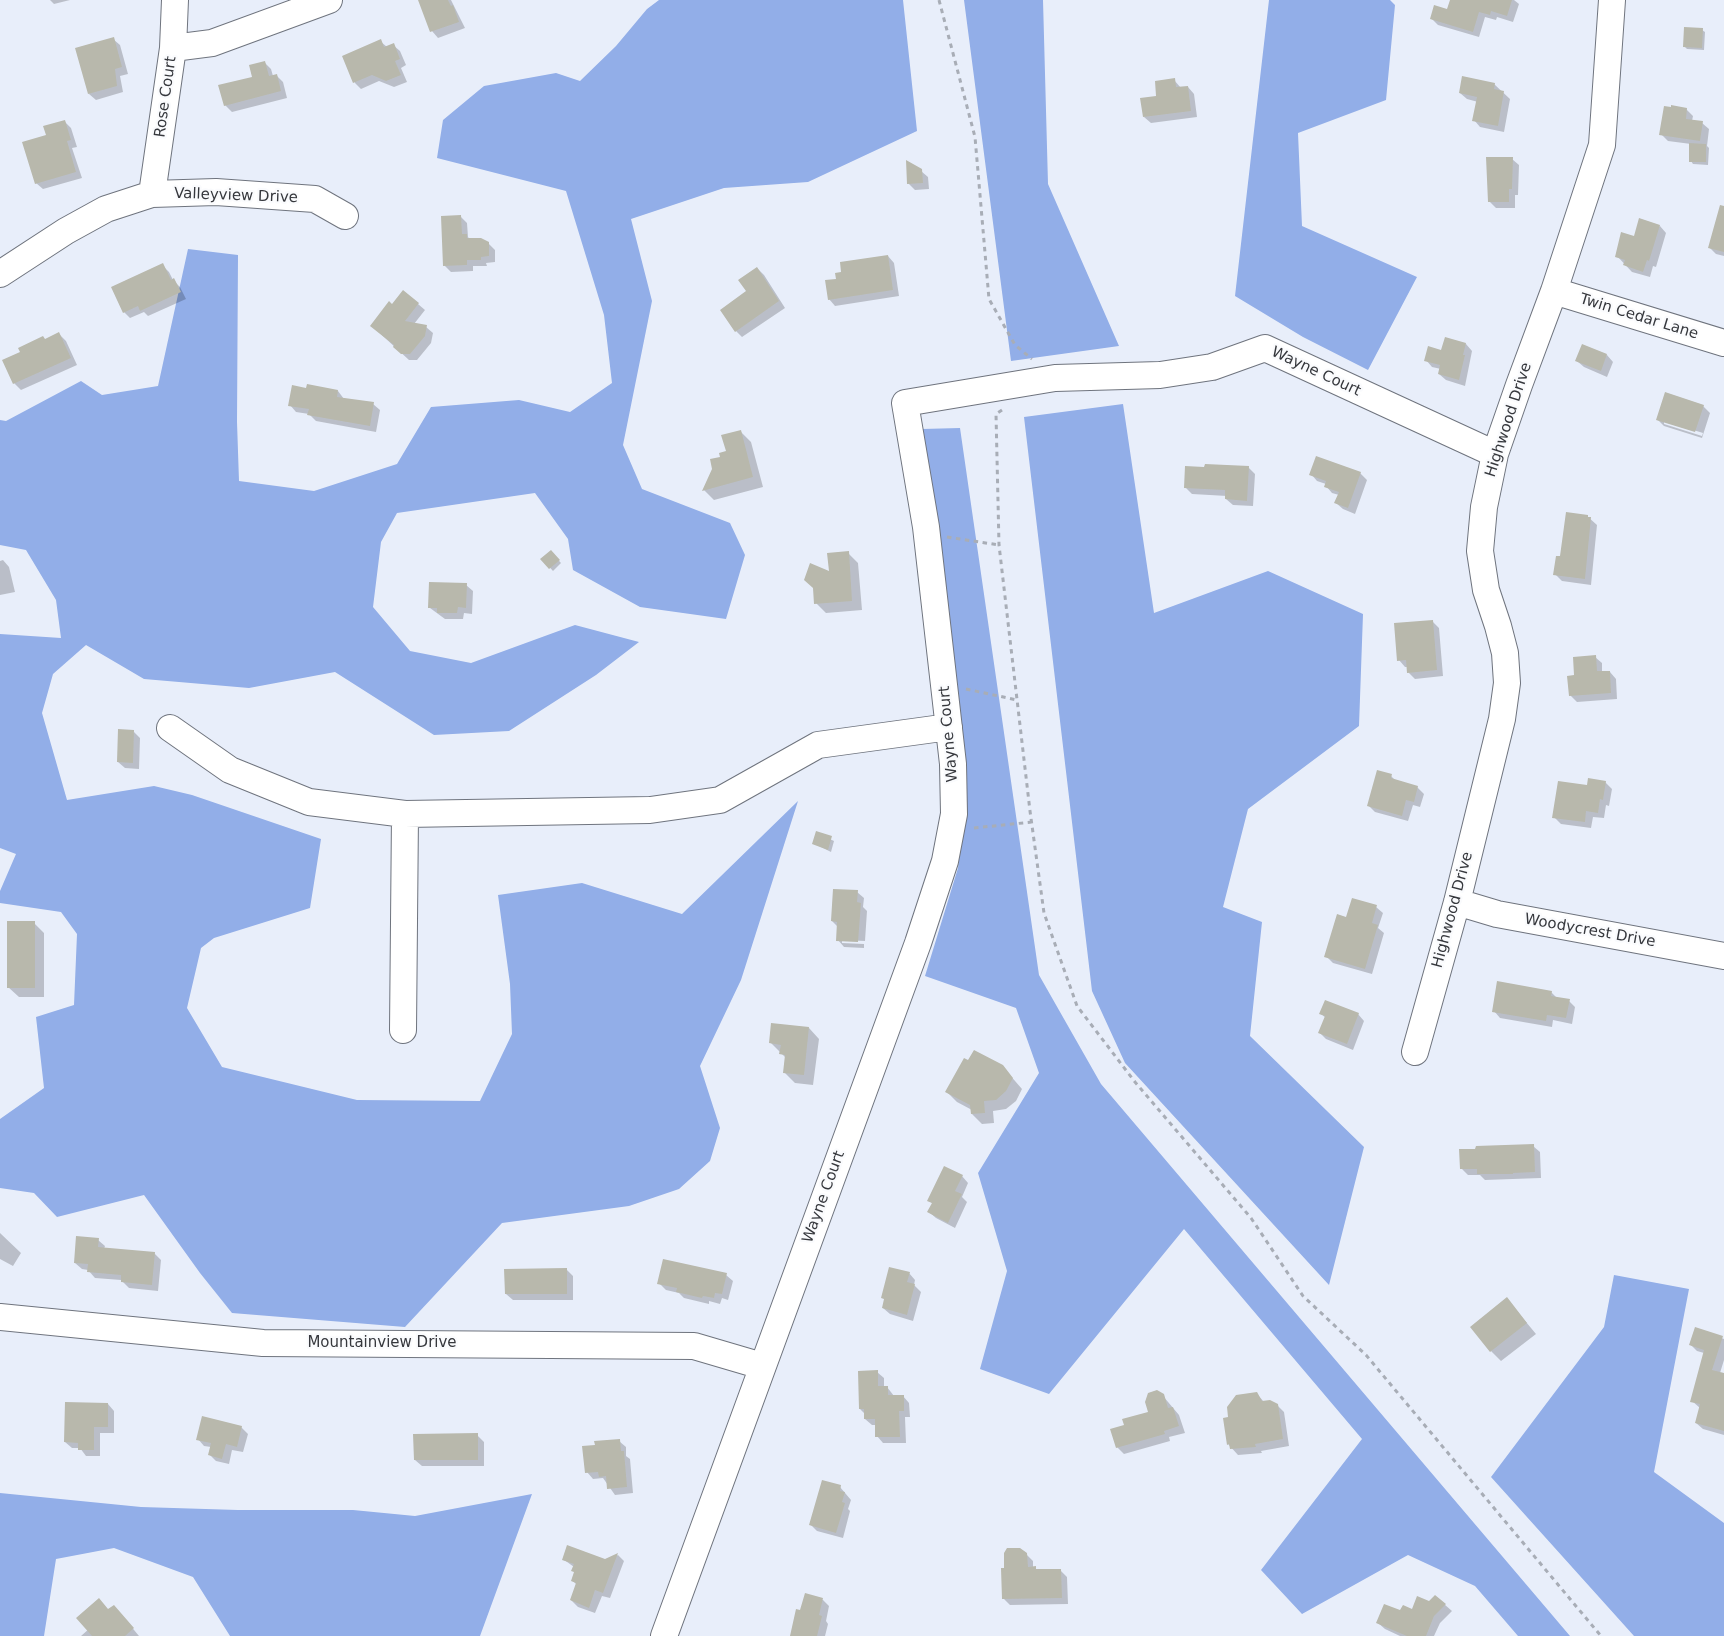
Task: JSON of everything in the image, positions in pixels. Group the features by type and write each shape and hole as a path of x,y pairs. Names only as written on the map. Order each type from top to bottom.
{"street":[{"name":"Rose Court","path":"152,194 173,48 175,0"},
{"path":"173,48 212,43 329,0"},
{"name":"Highwood Drive","path":"1414,1052 1456,902 1502,719 1508,683 1505,652 1486,590 1480,551 1484,507 1495,454 1554,291 1602,145 1612,0"},
{"name":"Valleyview Drive","path":"0,274 66,231 106,209 152,194 216,192 315,199 345,216"},
{"name":"Twin Cedar Lane","path":"1554,291 1724,343"},
{"name":"Wayne Court","path":"664,1636 918,943 945,861 951,831 954,814 954,764 927,534 905,403 1055,378 1160,375 1212,367 1265,348 1495,454"},
{"path":"170,728 230,770 309,802 405,814 650,810 720,800 818,745 949,727"},
{"path":"403,1030 405,814"},
{"name":"Woodycrest Drive","path":"1456,902 1497,914 1724,956"},
{"name":"Mountainview Drive","path":"0,1317 264,1343 694,1346 762,1366"}],"path":[{"path":"939,0 975,136 989,299 1015,345 1055,378"},
{"path":"1006,408 996,414 999,545 1017,699 1044,913 1077,1006 1135,1082 1251,1218 1303,1296 1366,1355 1601,1636"},
{"path":"927,534 999,545"},
{"path":"944,684 1017,699"},
{"path":"951,831 1032,822"}],"shaded area":[{"path":"659,0 903,0 917,131 808,182 724,188 631,219 652,301 623,445 642,489 730,523 745,555 726,619 640,607 573,570 568,539 535,493 397,513 381,542 373,607 410,651 471,663 575,625 639,642 596,675 509,731 434,735 335,672 249,688 144,679 86,645 53,674 42,713 67,800 154,786 192,795 321,839 310,908 214,938 201,948 187,1008 222,1067 357,1100 480,1101 512,1034 510,984 498,895 582,883 682,914 798,801 741,980 700,1066 720,1128 710,1161 679,1189 629,1206 502,1223 405,1327 232,1313 144,1195 57,1217 34,1193 0,1188 0,1119 44,1088 36,1017 74,1005 77,934 61,912 0,903 0,891 16,854 0,848 0,634 61,638 56,600 26,550 0,545 0,420 6,421 81,381 102,395 158,386 188,249 238,255 239,481 314,491 397,464 431,407 519,400 570,412 612,383 604,315 566,191 437,158 443,120 484,86 556,73 580,81 616,46 647,9"},
{"path":"964,0 1043,0 1048,184 1119,346 1011,361"},
{"path":"1269,0 1390,0 1395,5 1386,100 1298,133 1302,226 1417,277 1368,370 1303,337 1235,296"},
{"path":"1123,404 1154,613 1268,571 1363,614 1359,726 1248,809 1223,907 1262,922 1250,1036 1364,1147 1329,1285 1125,1063 1092,991 1024,417"},
{"path":"960,428 1039,975 1101,1084 1570,1636 1518,1636 1475,1586 1408,1555 1302,1614 1261,1570 1362,1439 1184,1229 1049,1394 980,1369 1007,1271 978,1173 1039,1073 1016,1008 925,976 958,868 966,798 922,429"},
{"path":"1614,1275 1689,1289 1654,1472 1724,1523 1724,1636 1634,1636 1491,1477 1604,1327"},
{"path":"0,1493 141,1507 353,1510 415,1516 532,1494 480,1636 230,1636 193,1577 114,1548 56,1559 44,1636 0,1636"}],"building":[{"path":"418,0 448,0 451,6 453,5 459,22 430,32"},
{"path":"1450,0 1512,0 1507,16 1491,11 1490,15 1479,12 1473,32 1430,19 1434,5 1447,9"},
{"path":"1684,27 1703,28 1702,48 1683,47"},
{"path":"114,37 122,67 115,69 117,86 88,94 75,48"},
{"path":"381,39 384,47 394,43 400,59 395,61 401,75 386,81 372,75 353,83 342,56"},
{"path":"265,61 269,76 277,74 281,91 224,106 218,85 252,77 249,65"},
{"path":"1462,76 1495,83 1494,89 1504,91 1498,126 1472,121 1477,97 1459,93"},
{"path":"1175,78 1176,87 1188,86 1191,111 1143,117 1140,98 1156,96 1155,81"},
{"path":"1671,105 1687,108 1686,119 1703,121 1700,141 1659,135 1664,106 1671,107"},
{"path":"65,120 71,140 67,141 76,172 35,184 22,142 46,135 43,126"},
{"path":"1689,143 1706,144 1706,162 1689,162"},
{"path":"1486,157 1513,157 1512,189 1509,189 1509,202 1488,202"},
{"path":"906,160 922,169 923,183 907,184"},
{"path":"1720,205 1724,206 1724,252 1708,248"},
{"path":"461,215 462,234 467,234 467,238 481,238 489,242 489,256 481,257 481,260 467,260 467,265 443,266 441,216"},
{"path":"1639,218 1660,225 1649,261 1647,260 1643,272 1623,265 1625,260 1615,257 1621,232 1634,236"},
{"path":"888,255 893,290 828,300 825,280 836,279 835,273 841,272 840,262"},
{"path":"163,263 171,280 174,278 181,292 140,311 138,306 123,313 111,287"},
{"path":"757,267 779,301 735,332 720,310 746,291 738,280"},
{"path":"403,290 419,303 405,321 427,325 425,336 410,354 401,354 393,347 394,345 370,326 389,301 392,304"},
{"path":"59,332 71,358 13,384 2,360 20,352 18,348 43,336 45,339"},
{"path":"1445,337 1466,343 1459,380 1438,374 1440,365 1424,361 1428,346 1441,350"},
{"path":"1582,344 1607,354 1601,371 1575,361"},
{"path":"307,384 338,390 337,397 374,402 370,426 307,415 309,409 288,406 292,385 306,388"},
{"path":"1665,392 1704,405 1695,432 1656,420"},
{"path":"741,430 753,477 702,491 712,469 710,459 720,457 719,453 726,451 721,435"},
{"path":"1316,456 1361,472 1348,508 1334,503 1339,492 1324,487 1326,481 1309,475"},
{"path":"1205,464 1249,466 1247,501 1225,499 1225,490 1184,488 1185,466 1204,467"},
{"path":"1566,512 1591,517 1585,579 1553,575 1556,556 1560,556"},
{"path":"551,550 560,560 549,569 540,559"},
{"path":"849,551 852,601 814,604 813,588 804,580 810,563 829,571 827,553"},
{"path":"429,582 467,583 466,608 458,607 457,613 437,613 437,608 428,608"},
{"path":"1433,620 1437,670 1407,673 1406,660 1397,661 1394,623"},
{"path":"1596,655 1597,671 1610,671 1611,693 1569,696 1567,676 1574,675 1573,657"},
{"path":"118,729 134,730 133,763 117,762"},
{"path":"1377,770 1392,774 1391,778 1418,786 1414,802 1406,800 1402,816 1367,806"},
{"path":"1588,778 1606,781 1598,813 1586,811 1585,822 1552,818 1558,781 1587,785"},
{"path":"816,831 832,836 828,850 812,844"},
{"path":"833,889 858,890 857,902 861,903 858,942 836,941 837,922 831,921"},
{"path":"1352,898 1377,905 1372,923 1378,925 1365,969 1324,957 1337,914 1346,917"},
{"path":"7,921 35,921 35,988 7,988"},
{"path":"1497,981 1552,991 1551,996 1570,999 1566,1018 1547,1015 1546,1021 1492,1012"},
{"path":"1325,1000 1359,1013 1347,1044 1318,1033 1325,1016 1319,1014"},
{"path":"771,1023 809,1027 804,1075 783,1073 785,1055 779,1054 781,1045 769,1043"},
{"path":"974,1050 1003,1065 1013,1078 1006,1091 996,1100 984,1101 985,1113 971,1114 970,1105 945,1092 964,1058 968,1060"},
{"path":"1534,1144 1535,1172 1477,1174 1477,1169 1460,1169 1459,1149 1475,1149 1476,1146"},
{"path":"944,1166 963,1175 955,1191 962,1194 948,1223 927,1212 932,1203 927,1201"},
{"path":"76,1236 99,1238 98,1247 155,1252 152,1285 121,1282 121,1275 87,1272 88,1264 74,1263"},
{"path":"663,1259 727,1273 722,1294 715,1293 714,1298 703,1296 702,1298 676,1292 677,1288 657,1284"},
{"path":"889,1267 910,1272 907,1282 915,1284 907,1315 882,1308 884,1299 881,1298"},
{"path":"567,1268 567,1294 505,1294 504,1269"},
{"path":"1507,1297 1527,1323 1490,1352 1470,1327"},
{"path":"1695,1327 1723,1336 1712,1370 1724,1373 1724,1431 1695,1423 1700,1404 1690,1402 1704,1350 1689,1345"},
{"path":"878,1370 878,1386 888,1386 888,1395 904,1395 904,1411 899,1411 900,1437 875,1437 875,1419 864,1419 864,1409 859,1409 858,1371"},
{"path":"1157,1390 1164,1394 1168,1408 1173,1407 1179,1426 1164,1431 1165,1434 1116,1448 1110,1429 1124,1425 1122,1419 1148,1412 1145,1402 1148,1393"},
{"path":"1257,1392 1262,1401 1270,1400 1278,1404 1283,1439 1255,1444 1256,1447 1230,1449 1229,1444 1227,1445 1223,1418 1228,1417 1227,1407 1236,1395"},
{"path":"65,1402 108,1403 108,1427 94,1427 94,1450 78,1450 78,1443 64,1442"},
{"path":"202,1416 242,1426 237,1447 226,1444 222,1459 208,1455 211,1443 196,1440"},
{"path":"478,1433 478,1460 414,1460 413,1434"},
{"path":"620,1439 621,1451 624,1451 627,1487 607,1489 606,1476 599,1477 598,1472 585,1473 582,1446 595,1445 594,1441"},
{"path":"822,1480 841,1485 840,1491 845,1492 842,1502 845,1503 836,1533 809,1525"},
{"path":"567,1545 605,1559 618,1553 603,1593 595,1590 589,1608 570,1600 576,1583 571,1581 574,1564 562,1560"},
{"path":"1007,1548 1020,1548 1027,1553 1028,1567 1061,1569 1062,1598 1002,1599 1001,1568 1004,1568 1004,1553"},
{"path":"805,1593 823,1598 819,1615 822,1616 817,1636 790,1636 796,1609 800,1610"},
{"path":"1435,1595 1446,1604 1434,1616 1426,1636 1407,1636 1376,1623 1384,1604 1400,1610 1403,1605 1412,1609 1417,1596 1429,1601"},
{"path":"99,1598 108,1609 114,1605 134,1628 125,1636 92,1636 76,1618"}]}
